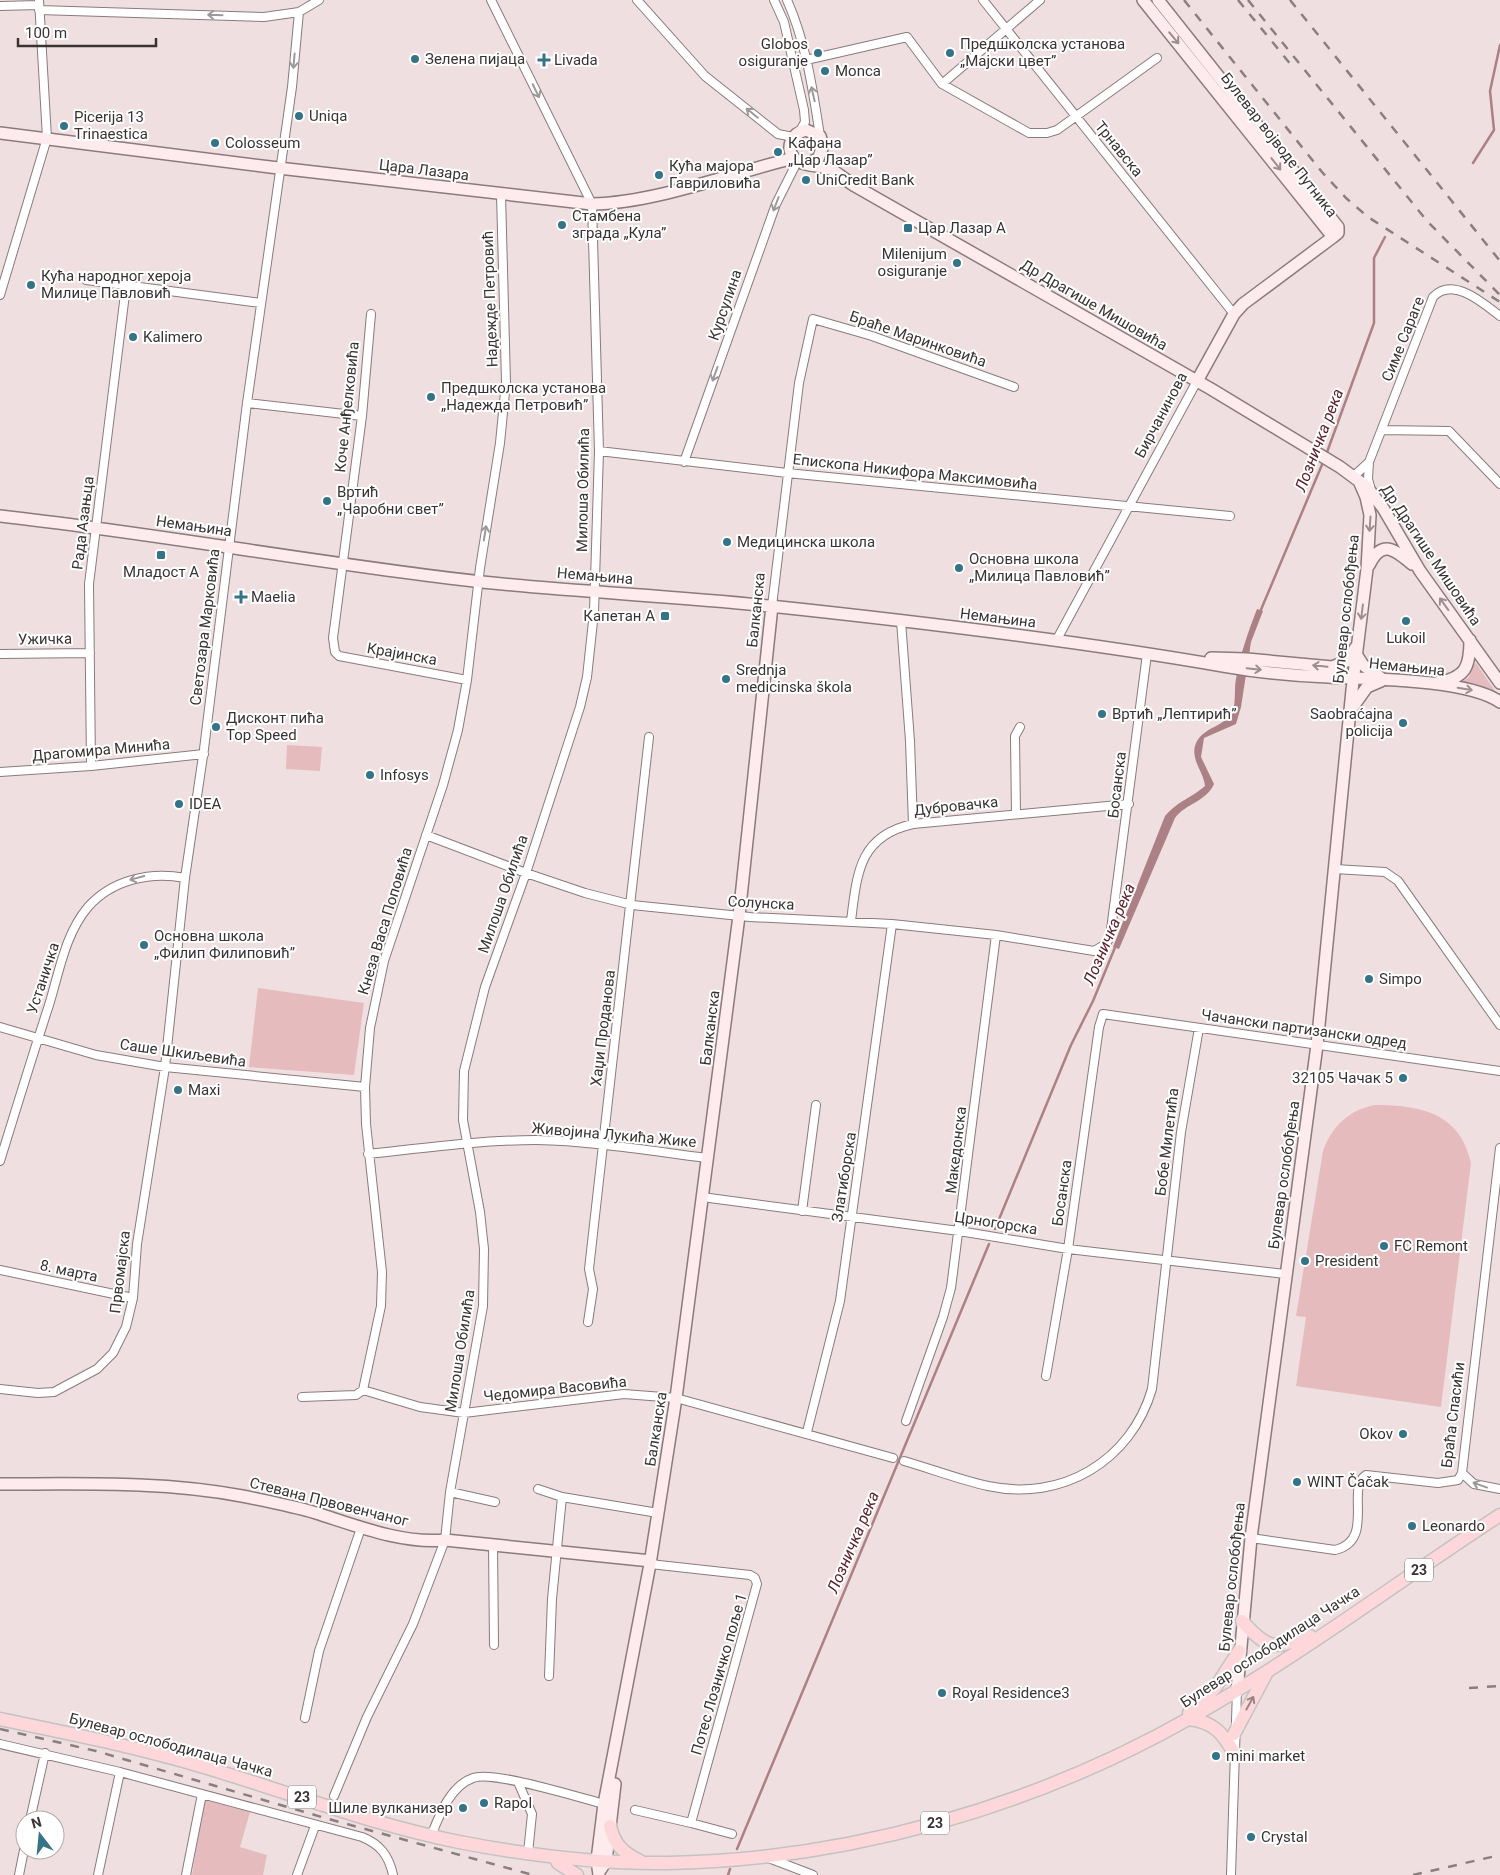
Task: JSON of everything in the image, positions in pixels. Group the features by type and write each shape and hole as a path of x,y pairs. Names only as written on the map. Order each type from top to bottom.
{"main road":[{"name":"Булевар ослободилаца Чачка","path":"0,1719 172,1758 431,1836 555,1857 601,1861 690,1862 763,1856 829,1847 883,1836 988,1807 1092,1767 1184,1722 1267,1672 1500,1515"},
{"path":"1242,1621 1259,1638 1279,1646 1325,1633"},
{"path":"1184,1722 1215,1688 1239,1651"},
{"path":"1234,1734 1267,1672"},
{"path":"1184,1722 1205,1722 1217,1728 1234,1753"},
{"path":"610,1826 617,1846 628,1855 644,1862"},
{"path":"555,1857 558,1863 577,1875"}],"street":[{"path":"0,6 39,5 264,17 299,12 319,0"},
{"name":"Милоша Обилића","path":"334,1796 367,1717 413,1624 445,1540 450,1492 483,1306 484,1278 480,1212 467,1143 462,1097 467,1050 485,987 526,873 580,707 592,641 599,451 592,204 491,0"},
{"path":"637,0 706,76 781,135 797,134 811,130 820,136"},
{"path":"774,0 784,22 804,110 805,122 790,148 800,160 818,159 823,150"},
{"path":"787,0 800,34 817,111 823,150 831,170"},
{"name":"Трнавска","path":"983,0 1234,314"},
{"path":"942,84 1005,28 1040,0"},
{"name":"Булевар војводе Путника","path":"1143,0 1333,237 1338,233 1336,223 1158,0"},
{"path":"0,296 47,138 39,5"},
{"name":"Светозара Марковића","path":"165,1067 185,878 204,754 247,403 292,87 299,12"},
{"path":"806,60 907,37 942,84 1029,133 1047,133 1076,117 1157,58"},
{"name":"Цара Лазара","path":"0,133 592,204 609,204 800,160"},
{"name":"Др Драгише Мишовића","path":"800,160 831,170 855,186 1197,381 1325,458 1356,479 1373,493 1419,569 1500,683"},
{"name":"Курсулина","path":"684,462 776,204 800,160"},
{"name":"Надежде Петровић","path":"478,581 500,443 506,382 501,194"},
{"name":"Бирчанинова","path":"1056,641 1234,314 1243,304 1333,237"},
{"path":"86,280 261,303"},
{"name":"Рада Азањца","path":"91,766 89,584 126,286"},
{"name":"Симе Сараге","path":"1356,479 1369,462 1430,302 1437,293 1446,289 1460,290 1500,316"},
{"name":"Коче Анђелковића","path":"335,652 333,638 362,416 371,314"},
{"name":"Браће Маринковића","path":"813,319 872,336 1014,387"},
{"name":"Балканска","path":"601,1861 604,1804 650,1563 676,1398 739,916 786,473 799,383 813,319"},
{"path":"247,403 362,416"},
{"path":"1382,430 1448,431 1500,484"},
{"name":"Епископа Никифора Максимовића","path":"599,451 786,473 1230,516"},
{"name":"Симе Сараге","path":"1369,462 1368,479 1373,493"},
{"name":"Булевар ослобођења","path":"1231,1875 1234,1734 1242,1621 1285,1274 1317,1045 1353,677 1367,569 1370,515 1366,497 1356,479"},
{"name":"Немањина","path":"0,516 96,527 478,581 772,606 1147,654 1188,658 1247,659 1332,667 1347,661 1357,649"},
{"path":"1367,569 1374,556 1386,548 1393,549 1419,569"},
{"name":"Кнеза Васа Поповића","path":"363,1390 381,1306 382,1272 368,1154 365,1087 370,1028 384,962 458,730 467,680 478,581"},
{"path":"901,621 910,741 913,824"},
{"path":"1428,684 1447,681 1463,672 1470,658 1470,640"},
{"path":"1357,649 1363,665 1384,680"},
{"name":"Крајинска","path":"335,652 339,656 467,680"},
{"name":"Ужичка","path":"0,654 90,653"},
{"name":"Босанска","path":"1103,946 1110,937 1129,804 1147,654"},
{"name":"Немањина","path":"1188,658 1224,666 1327,677 1353,677 1428,684 1480,692 1500,702"},
{"path":"1327,677 1336,680 1344,688 1351,709"},
{"path":"1351,709 1367,687 1384,680"},
{"path":"1016,814 1015,736 1020,727"},
{"name":"Хаџи Проданова","path":"588,1322 593,1289 589,1269 602,1145 632,905 649,737"},
{"name":"Драгомира Минића","path":"0,772 91,766 204,754"},
{"name":"Дубровачка","path":"851,921 857,875 863,859 877,839 887,832 913,824 1129,804"},
{"name":"Солунска","path":"426,835 526,873 585,893 632,905 739,916 892,924 996,935 1090,951 1103,946"},
{"path":"1335,869 1385,872 1398,881 1500,1026"},
{"name":"Устаничка","path":"0,1161 72,932 88,908 109,889 126,881 154,875 185,878"},
{"name":"Златиборска","path":"807,1432 840,1301 892,924"},
{"name":"Македонска","path":"906,1422 943,1317 951,1288 996,935"},
{"name":"Босанска","path":"1046,1376 1068,1249 1099,1027 1103,1014"},
{"name":"Чачански партизански одред","path":"1103,1014 1500,1071"},
{"name":"Саше Шкиљевића","path":"0,1027 96,1055 165,1067 365,1087"},
{"name":"Бобе Милетића","path":"1166,1260 1181,1132 1199,1028"},
{"name":"Првомајска","path":"0,1389 38,1393 54,1392 97,1369 113,1354 126,1327 133,1298 137,1244 165,1067"},
{"path":"802,1211 816,1105"},
{"name":"Живојина Лукића Жике","path":"368,1154 467,1143 537,1140 602,1145 707,1158"},
{"name":"Браћа Спасићи","path":"1251,1538 1335,1550 1344,1548 1349,1544 1356,1532 1360,1482 1366,1475 1438,1483 1458,1480 1462,1473 1500,1148"},
{"name":"Црногорска","path":"702,1197 959,1231 1068,1249 1285,1274"},
{"path":"904,1461 989,1486 1012,1489 1057,1485 1081,1476 1114,1454 1139,1424 1152,1389 1166,1260"},
{"name":"8. марта","path":"0,1270 133,1298"},
{"path":"302,1397 356,1395 363,1390"},
{"name":"Чедомира Васовића","path":"363,1390 420,1407 464,1413 624,1394 676,1398 807,1432 894,1458"},
{"path":"1462,1473 1474,1484 1500,1489"},
{"name":"Стевана Првовенчаног","path":"0,1484 179,1486 276,1503 361,1528 429,1541 445,1540 556,1550 650,1563"},
{"path":"538,1490 562,1497 658,1513"},
{"path":"450,1492 495,1502"},
{"path":"549,1676 556,1550 562,1497"},
{"path":"305,1718 320,1651 361,1528"},
{"path":"493,1544 494,1645"},
{"name":"Потес Лозничко поље 1","path":"650,1563 750,1575 755,1578 757,1584 692,1823"},
{"name":"Балканска","path":"601,1861 610,1826 619,1759 618,1738"},
{"path":"0,1744 120,1772 315,1826 362,1837 374,1843 388,1859 393,1875"},
{"path":"32,1810 45,1753"},
{"path":"98,1875 120,1772"},
{"path":"431,1836 446,1803 468,1780 479,1776 518,1782 604,1804"},
{"path":"518,1782 532,1814 528,1853"},
{"path":"186,1875 202,1794"},
{"path":"635,1810 732,1834"},
{"path":"297,1875 315,1826"},
{"path":"763,1856 813,1875"},
{"path":"19,1875 22,1860"},
{"path":"599,1875 601,1861"}],"shaded area":[{"path":"1257,609 1263,611 1251,642 1241,707 1236,724 1204,738 1201,757 1214,784 1206,795 1175,818 1119,949 1113,947 1165,816 1175,806 1205,786 1196,761 1195,746 1202,734 1225,720 1233,710 1235,683 1240,661"},
{"path":"1476,663 1497,694 1495,696 1459,683 1469,677 1472,665"},
{"path":"287,745 322,747 320,771 286,769"},
{"path":"258,988 364,1003 354,1075 249,1067"},
{"name":"FC Remont","path":"1375,1105 1408,1107 1436,1115 1458,1133 1466,1146 1471,1163 1441,1407 1296,1386 1306,1317 1296,1316 1323,1151 1331,1134 1343,1120 1357,1111"},
{"path":"204,1800 250,1812 240,1847 267,1855 263,1875 192,1875"}],"waterway":[{"name":"Лозничка река","path":"1473,163 1494,130 1490,91 1500,45"},
{"name":"Лозничка река","path":"1326,455 1374,323 1374,258 1385,237"},
{"name":"Лозничка река","path":"1260,612 1324,460"},
{"name":"Лозничка река","path":"995,1229 1071,1045 1093,1001 1116,945"},
{"name":"Лозничка река","path":"737,1849 989,1244"},
{"path":"728,1875 730,1869"}],"railway":[{"path":"1184,0 1322,172 1346,198 1368,217 1500,302"},
{"path":"1238,0 1292,66"},
{"path":"1248,0 1427,221 1500,295"},
{"path":"1290,0 1500,261"},
{"path":"1469,1688 1500,1686"},
{"path":"0,1729 96,1751 325,1818 533,1875"},
{"path":"1413,1875 1500,1855"}],"place":[{"name":"Globos osiguranje","path":"818,53"},
{"name":"Предшколска установа „Мајски цвет”","path":"950,53"},
{"name":"Зелена пијаца","path":"415,59"},
{"name":"Livada","path":"544,60"},
{"name":"Monca","path":"825,71"},
{"name":"Uniqa","path":"299,116"},
{"name":"Picerija 13 Trinaestica","path":"64,126"},
{"name":"Colosseum","path":"215,143"},
{"name":"Кафана „Цар Лазар”","path":"778,152"},
{"name":"Кућа мајора Гавриловића","path":"659,175"},
{"name":"UniCredit Bank","path":"806,180"},
{"name":"Стамбена зграда „Кула”","path":"562,225"},
{"name":"Цар Лазар А","path":"908,228"},
{"name":"Milenijum osiguranje","path":"957,263"},
{"name":"Кућа народног хероја Милице Павловић","path":"31,285"},
{"name":"Kalimero","path":"133,337"},
{"name":"Предшколска установа „Надежда Петровић”","path":"431,397"},
{"name":"Вртић „Чаробни свет”","path":"327,501"},
{"name":"Медицинска школа","path":"727,542"},
{"name":"Младост А","path":"161,555"},
{"name":"Основна школа „Милица Павловић”","path":"959,568"},
{"name":"Maelia","path":"241,597"},
{"name":"Капетан А","path":"665,616"},
{"name":"Lukoil","path":"1406,621"},
{"name":"Srednja medicinska škola","path":"726,679"},
{"name":"Вртић „Лептирић”","path":"1102,714"},
{"name":"Saobraćajna policija","path":"1403,723"},
{"name":"Дисконт пића Top Speed","path":"216,727"},
{"name":"Infosys","path":"370,775"},
{"name":"IDEA","path":"179,804"},
{"name":"Основна школа „Филип Филиповић”","path":"144,945"},
{"name":"Simpo","path":"1369,979"},
{"name":"32105 Чачак 5","path":"1403,1078"},
{"name":"Maxi","path":"178,1090"},
{"name":"FC Remont","path":"1384,1246"},
{"name":"President","path":"1305,1261"},
{"name":"Okov","path":"1403,1434"},
{"name":"WINT Čačak","path":"1297,1482"},
{"name":"Leonardo","path":"1412,1526"},
{"name":"Royal Residence3","path":"942,1693"},
{"name":"mini market","path":"1216,1756"},
{"name":"Rapol","path":"484,1803"},
{"name":"Шиле вулканизер","path":"463,1808"},
{"name":"Crystal","path":"1251,1837"}]}
